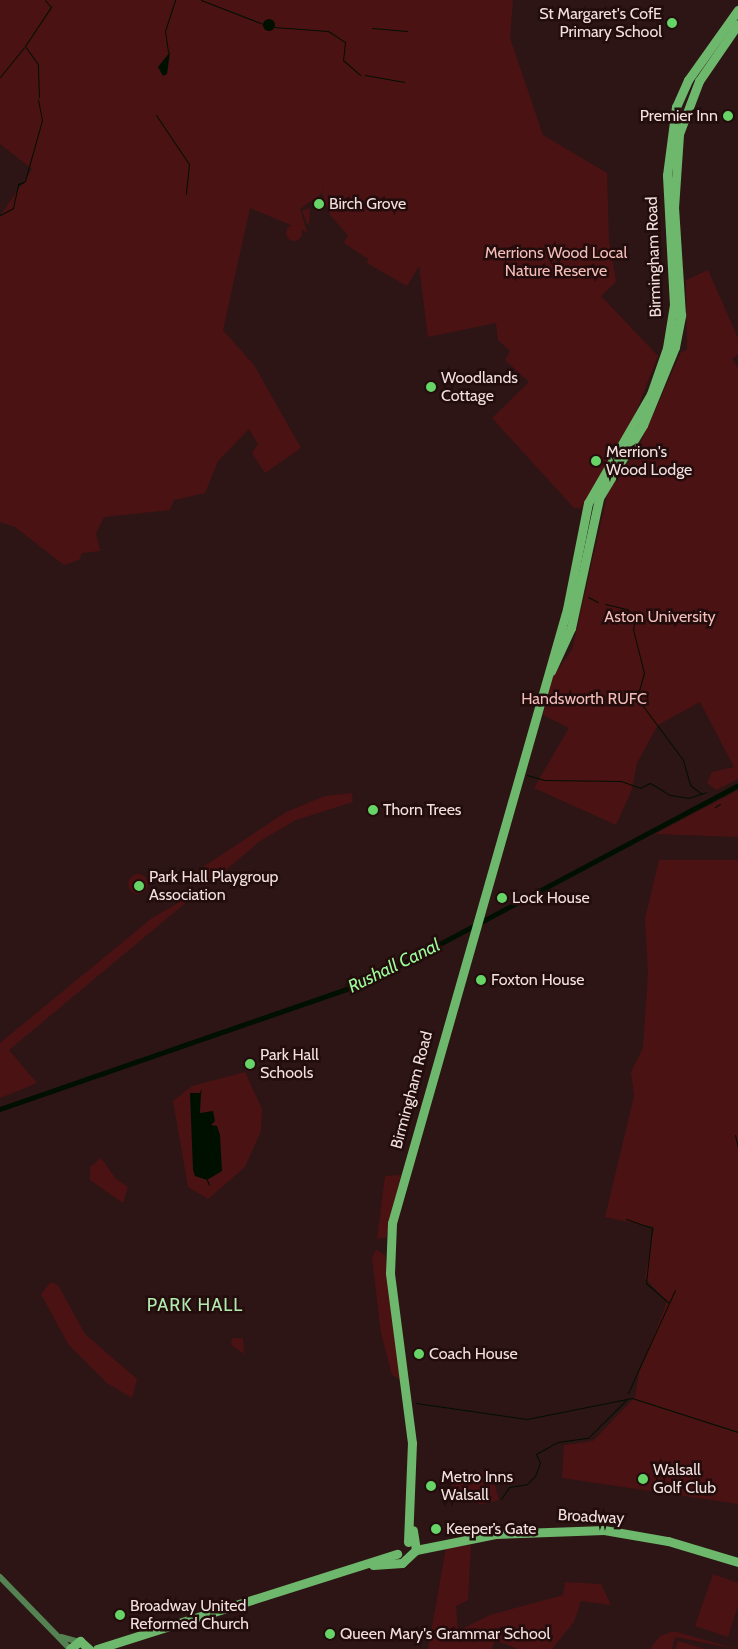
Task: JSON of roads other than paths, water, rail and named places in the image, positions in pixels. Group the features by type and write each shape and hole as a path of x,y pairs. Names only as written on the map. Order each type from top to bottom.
{"highway":[{"name":"Birmingham Road","path":"676,319 667,175 677,104 738,10"},
{"name":"Birmingham Road","path":"412,1546 411,1408 393,1301 390,1236 472,933 547,677 571,610 599,498 658,397 676,319 674,167 694,90 738,24"},
{"path":"694,90 681,109 677,104 692,82 699,81"},
{"name":"Broadway","path":"412,1546 440,1544 542,1529 604,1530 668,1540 738,1562"},
{"path":"70,1649 83,1644 100,1647 362,1566 398,1560 412,1546"}],"main road":[{"path":"0,1577 61,1637 70,1649"},
{"path":"61,1637 83,1644"}],"waterway":[{"path":"39,97 38,64 25,46 51,7 45,0"},
{"path":"168,52 165,31 175,0"},
{"path":"201,0 263,24"},
{"path":"274,27 328,31 345,42 343,60 360,75"},
{"path":"372,28 407,31"},
{"path":"0,77 24,47"},
{"path":"365,75 404,82"},
{"path":"0,215 13,208 18,185 25,181 42,120 38,99"},
{"path":"156,115 189,164 186,194"},
{"path":"18,184 24,182"},
{"path":"588,597 598,602"},
{"path":"605,604 627,609 635,618 633,629 644,673 637,698 683,760 690,785 702,794"},
{"path":"527,775 544,780 621,781 640,788 650,783 670,795 688,798 706,792"},
{"name":"Rushall Canal","path":"0,1109 370,981 738,785"},
{"path":"715,807 720,804"},
{"path":"735,1135 738,1148"},
{"path":"207,1180 209,1185"},
{"path":"626,1219 652,1228 646,1283 669,1303 628,1393"},
{"path":"669,1303 675,1290"},
{"path":"416,1403 527,1419 632,1398 738,1432"},
{"path":"501,1499 509,1487 527,1484 535,1476 540,1463 536,1454 558,1442 588,1438 627,1399"}],"place":[{"name":"St Margaret's CofE Primary School","path":"672,23"},
{"name":"Premier Inn","path":"728,116"},
{"name":"Birch Grove","path":"319,204"},
{"name":"Woodlands Cottage","path":"431,387"},
{"name":"Merrion's Wood Lodge","path":"596,461"},
{"name":"Thorn Trees","path":"373,810"},
{"name":"Park Hall Playgroup Association","path":"139,886"},
{"name":"Lock House","path":"502,898"},
{"name":"Foxton House","path":"481,980"},
{"name":"Park Hall Schools","path":"250,1064"},
{"name":"Coach House","path":"419,1354"},
{"name":"Walsall Golf Club","path":"643,1479"},
{"name":"Metro Inns Walsall","path":"431,1486"},
{"name":"Keeper’s Gate","path":"436,1529"},
{"name":"Broadway United Reformed Church","path":"120,1615"},
{"name":"Queen Mary's Grammar School","path":"330,1634"}],"district":[{"name":"PARK HALL","path":"195,1305"}],"park label":[{"name":"Merrions Wood Local Nature Reserve","path":"556,262"},
{"name":"Aston University","path":"660,617"},
{"name":"Handsworth RUFC","path":"584,699"}]}
